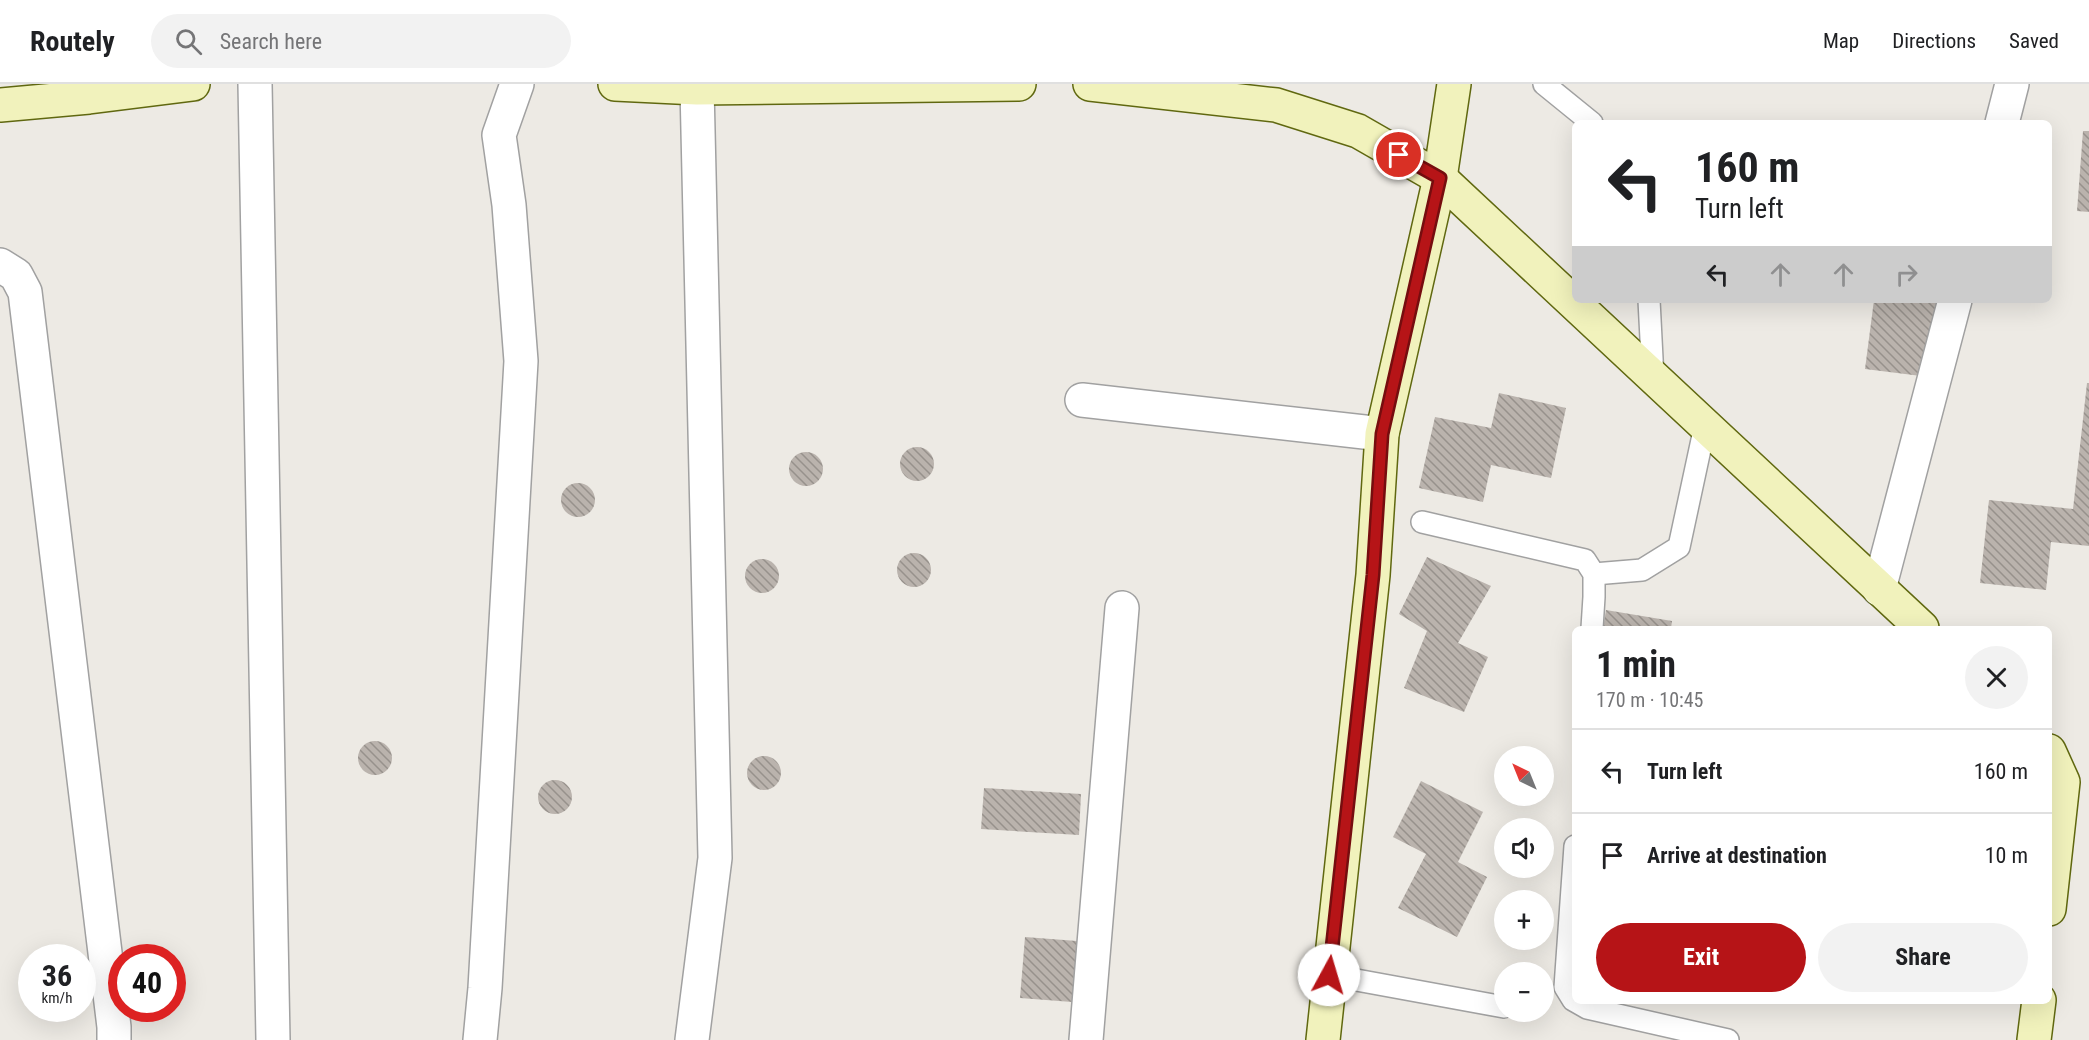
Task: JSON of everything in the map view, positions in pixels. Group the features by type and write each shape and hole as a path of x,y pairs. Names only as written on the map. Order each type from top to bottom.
{"street":[{"path":"0,105 193,84"},
{"path":"255,84 273,1040"},
{"path":"480,1040 486,988 521,361 509,205 499,135 518,84"},
{"path":"615,84 697,88 1018,84"},
{"path":"1090,84 1276,105 1358,131 1440,178 1572,302"},
{"path":"1323,1040 1373,575 1382,434 1440,178 1454,84"},
{"path":"2003,120 2012,84"},
{"path":"692,1040 715,858 697,88"},
{"path":"0,265 16,275 25,292 114,1040"},
{"path":"1573,303 1920,626"},
{"path":"1879,589 1954,303"},
{"path":"1082,400 1382,434"},
{"path":"1086,1040 1122,608"},
{"path":"2052,758 2063,782 2052,882"},
{"path":"2034,1040 2038,1004"}],"lane":[{"path":"1544,84 1588,120"},
{"path":"1649,303 1653,378"},
{"path":"1594,574 1642,570 1679,547 1705,426"},
{"path":"1422,522 1585,560 1594,574 1592,626"},
{"path":"1572,888 1565,987 1572,998"},
{"path":"1329,975 1494,1005"},
{"path":"1580,1004 1587,1008 1728,1040"}],"building":[{"path":"2083,131 2089,131 2089,212 2077,211"},
{"path":"1874,303 1940,303 1929,377 1865,369"},
{"path":"2087,383 2089,383 2089,546 2051,542 2046,590 1980,583 1989,500 2073,509"},
{"path":"1499,393 1566,408 1551,478 1491,465 1483,502 1419,488 1435,417 1491,428"},
{"path":"917,447 929,452 934,464 929,476 917,481 905,476 900,464 905,452"},
{"path":"806,452 818,457 823,469 818,481 806,486 794,481 789,469 794,457"},
{"path":"578,483 590,488 595,500 590,512 578,517 566,512 561,500 566,488"},
{"path":"914,553 926,558 931,570 926,582 914,587 902,582 897,570 902,558"},
{"path":"1427,557 1491,586 1458,643 1488,657 1464,712 1404,688 1427,631 1399,614"},
{"path":"762,559 774,564 779,576 774,588 762,593 750,588 745,576 750,564"},
{"path":"1606,610 1672,621 1671,626 1603,626"},
{"path":"375,741 387,746 392,758 387,770 375,775 363,770 358,758 363,746"},
{"path":"764,756 776,761 781,773 776,785 764,790 752,785 747,773 752,761"},
{"path":"555,780 567,785 572,797 567,809 555,814 543,809 538,797 543,785"},
{"path":"1421,781 1483,812 1458,862 1487,877 1457,937 1398,908 1426,854 1393,837"},
{"path":"984,788 1081,794 1079,835 981,829"},
{"path":"1025,937 1077,941 1072,1002 1020,998"}],"route":[{"path":"1329,975 1373,575 1382,434 1440,178 1399,155"}]}
